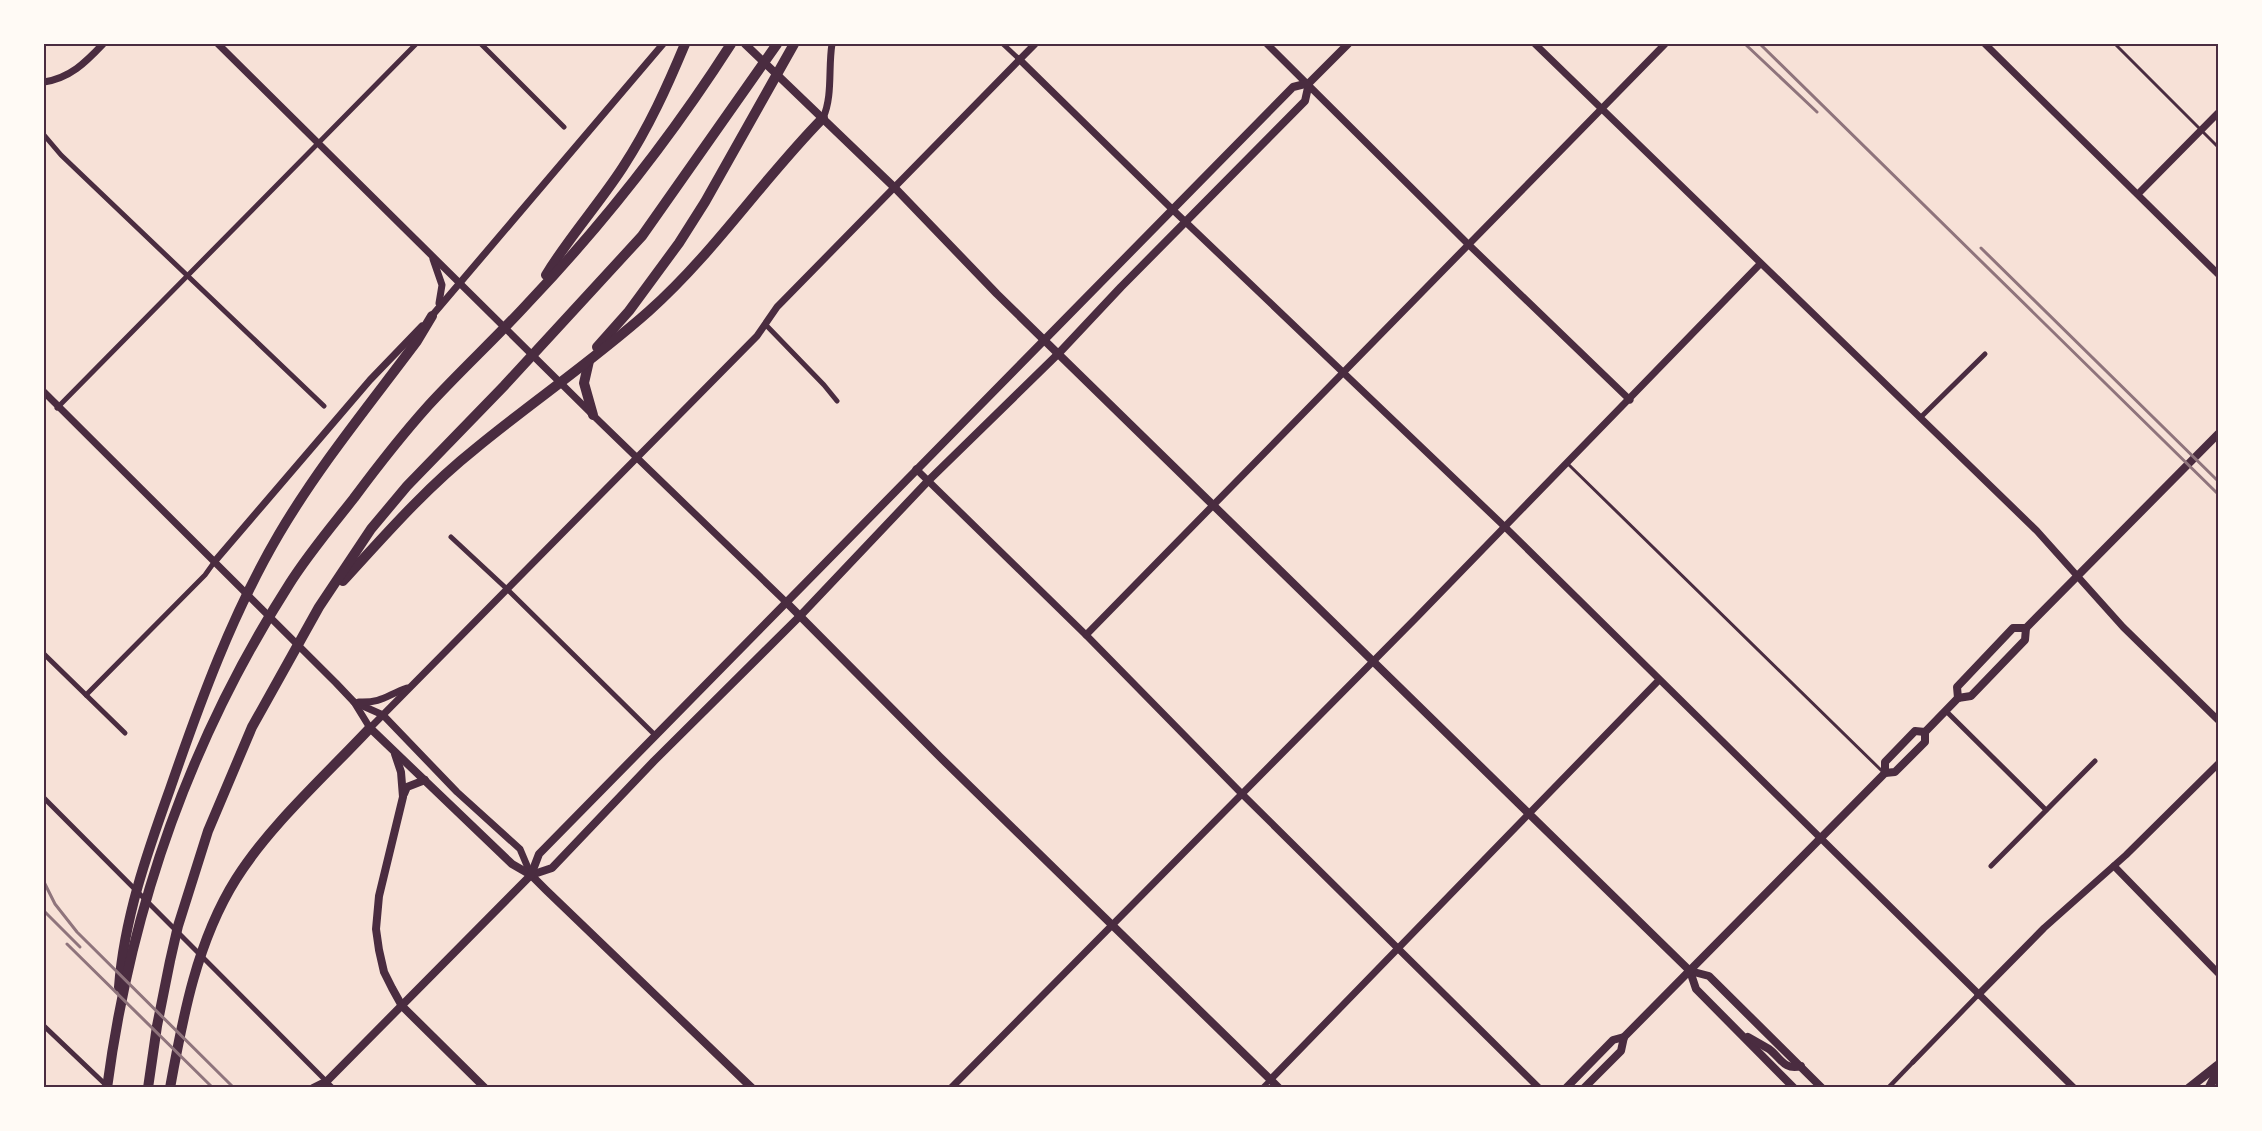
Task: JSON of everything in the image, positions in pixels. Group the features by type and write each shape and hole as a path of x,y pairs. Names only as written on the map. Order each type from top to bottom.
{"highway":[{"path":"530,301 565,244 622,168 651,120 685,44"},
{"path":"117,1020 134,943 163,843 178,801 204,739 246,655 292,579 375,469 421,415 530,301 608,212 683,114 731,44"},
{"path":"148,1088 160,1008 170,961 193,878 228,781 252,727 319,607 371,530 407,486 504,386 642,236 777,44"},
{"path":"593,415 584,383 587,363 679,243 705,202 794,44"},
{"path":"319,607 421,497 473,450 649,311 701,259 799,142 822,118"},
{"path":"108,1088 125,938 154,832 190,731 228,635 267,555 309,486 417,341 432,315"},
{"path":"170,1088 190,992 215,919 236,879 257,850 369,728"}],"main road":[{"path":"745,44 895,188 997,294 1690,971 1709,976 1822,1088"},
{"path":"313,1088 328,1085 531,875 540,854 655,735 1293,87 1309,83 1348,44"},
{"path":"531,875 552,868 654,761 800,616 928,481 1059,353 1305,101 1309,83"},
{"path":"1884,773 1895,772 1925,742 1925,732 1958,698 1971,696 2025,640 2026,628 2218,434"},
{"path":"787,603 1279,1088"},
{"path":"1958,698 1957,687 2013,628 2026,628"},
{"path":"369,728 512,864 531,875 620,958 752,1088"},
{"path":"1566,1088 1613,1040 1624,1037 1884,773 1885,762 1915,731 1925,732"},
{"path":"394,751 401,772 403,797"},
{"path":"424,780 408,787 403,797 378,896 376,929 384,972 402,1006 485,1088"},
{"path":"1690,971 1695,989 1794,1088"},
{"path":"1737,1031 1771,1050 1785,1065 1795,1068 1800,1066"},
{"path":"1584,1088 1621,1051 1624,1037"},
{"path":"2189,1088 2218,1065"},
{"path":"2209,1088 2218,1070"}],"street":[{"path":"44,82 57,80 76,70 103,44"},
{"path":"218,44 637,459 787,603"},
{"path":"57,408 416,44"},
{"path":"481,44 564,127"},
{"path":"86,695 205,575 370,380 432,315 663,44"},
{"path":"822,118 829,105 828,88 832,44"},
{"path":"1004,44 1173,210 1505,527 2074,1088"},
{"path":"44,392 57,408 215,561 354,702 369,728 757,336 777,307 1035,44"},
{"path":"1267,44 1309,83 1468,244 1630,400"},
{"path":"1535,44 2037,531 2123,627 2218,720"},
{"path":"1086,634 1665,44"},
{"path":"1985,44 2218,274"},
{"path":"2138,194 2218,113"},
{"path":"44,135 61,155 324,406"},
{"path":"432,315 442,294 433,256"},
{"path":"951,1088 1630,400 1760,264"},
{"path":"765,324 824,384 837,401"},
{"path":"1921,417 1985,354"},
{"path":"916,470 1086,634 1242,795 1539,1088"},
{"path":"452,537 655,735"},
{"path":"44,654 125,733"},
{"path":"1262,1088 1659,680"},
{"path":"354,702 382,700 407,688"},
{"path":"354,702 383,715 457,792 520,849 531,875"},
{"path":"1946,711 2046,810"},
{"path":"1991,866 2095,761"},
{"path":"1888,1088 2044,928 2114,866 2218,764"},
{"path":"44,798 328,1085"},
{"path":"2114,866 2218,973"},
{"path":"44,1026 108,1088"}],"lane":[{"path":"2115,44 2218,147"},
{"path":"1568,463 1884,773"}],"railway":[{"path":"1745,44 1817,112"},
{"path":"1760,44 2218,494"},
{"path":"1981,248 2218,481"},
{"path":"44,882 55,904 77,932 234,1088"},
{"path":"44,911 80,947"},
{"path":"67,944 213,1088"}]}
